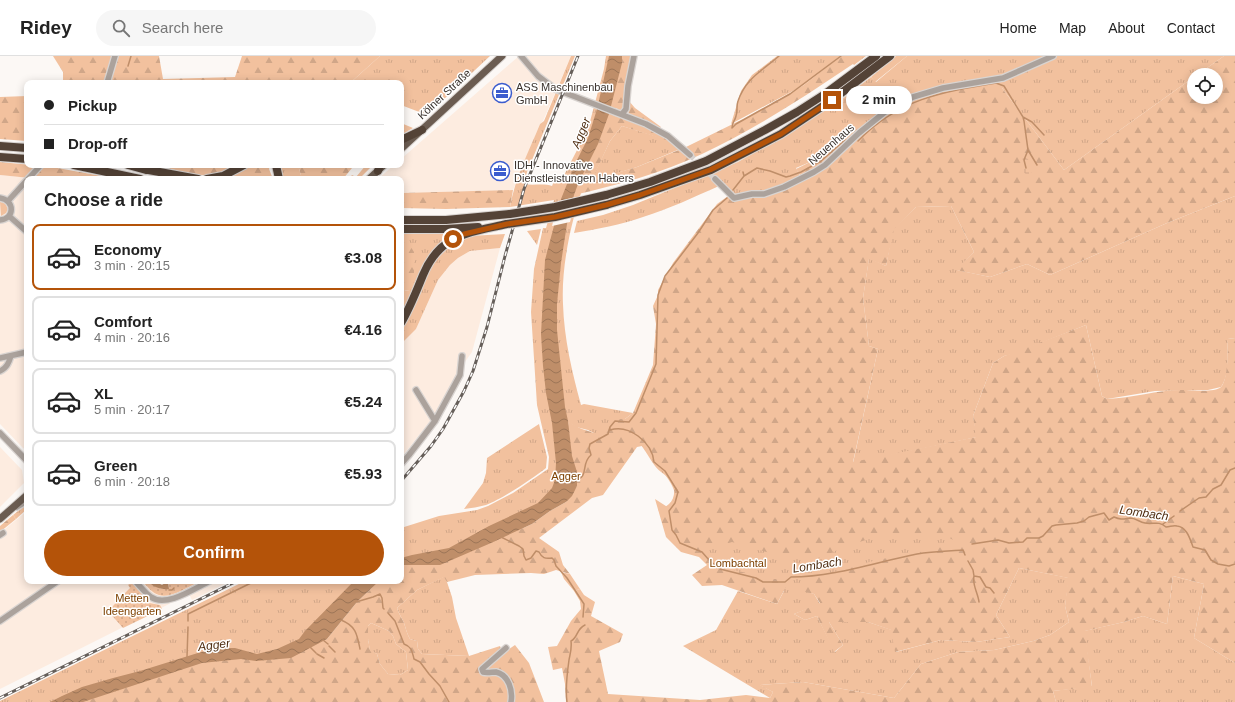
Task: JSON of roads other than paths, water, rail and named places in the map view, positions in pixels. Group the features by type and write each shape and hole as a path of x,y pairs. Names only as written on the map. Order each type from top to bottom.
{"highway":[{"path":"404,220 446,220 510,214 555,207 606,195 650,182 706,161 766,130 825,94 876,56"},
{"path":"404,229 446,229 507,224 555,217 640,195 710,170 781,134 832,100 890,56"},
{"path":"404,139 422,130"},
{"path":"0,146 24,148"},
{"path":"0,157 24,159"},
{"path":"88,168 126,176"},
{"path":"139,168 168,176"},
{"path":"223,176 238,168"},
{"path":"143,169 182,176"},
{"path":"404,317 427,266 440,248 453,239 464,234 507,224"}],"main road":[{"name":"Kölner Straße","path":"404,146 502,56"},
{"path":"372,176 379,168"},
{"path":"0,519 24,497"}],"street":[{"path":"107,80 115,56"},
{"path":"521,56 538,76 555,89 622,114 664,134 679,144 690,155"},
{"path":"622,114 626,109 628,86 634,56"},
{"name":"Neuenhaus","path":"715,179 734,198 742,195 764,194 784,187 814,172 885,112 913,97 943,88 1003,78 1053,56"},
{"path":"31,176 38,168"},
{"path":"8,201 24,183"},
{"path":"0,198 8,201 12,210 9,216 0,220"},
{"path":"9,216 24,229"},
{"path":"0,358 24,353"},
{"path":"0,371 8,364 11,356"},
{"path":"404,461 435,421 460,375 462,356"},
{"path":"416,390 435,421"},
{"path":"0,433 24,458"},
{"path":"7,513 24,503"},
{"path":"0,621 54,584"},
{"path":"139,584 150,597 156,600 165,601 204,584"},
{"path":"506,648 482,669 483,672 496,672 506,678 509,682 511,702"}],"water":[{"name":"Agger","path":"609,56 622,56 622,63 609,114 598,144 574,195 567,224 561,263 557,304 557,330 565,407 572,456 577,472 577,486 572,496 566,502 532,524 491,543 440,565 404,565 404,557 449,548 489,526 538,503 552,488 555,480 556,463 552,423 546,393 541,334 545,260 561,199 575,164 588,138 597,109"},
{"path":"151,584 168,584 169,589 158,588"},
{"name":"Agger","path":"351,584 376,584 357,602 327,639 291,658 256,661 241,659 202,663 83,702 50,702 82,687 201,652 221,648 235,648 257,654 277,649 299,639"}],"waterway":[{"path":"128,66 131,56"},
{"path":"732,128 732,124 737,114 738,101 745,86 779,56"},
{"path":"732,128 736,124 790,94 841,56"},
{"path":"858,141 889,115 905,107 939,94 996,83 1004,86 1023,117 1028,150 1024,160 1026,168"},
{"path":"1023,117 1032,122 1044,135"},
{"path":"744,176 757,168 786,177 790,176 821,161 844,141 848,140"},
{"path":"1028,150 1037,165"},
{"path":"733,190 744,176 743,172"},
{"path":"575,480 580,478 584,473 586,462 591,455 589,448 590,444 608,434 610,427 615,421 629,422 636,413 656,364 658,295 665,276 698,233 713,210 727,198"},
{"name":"Lombach","path":"610,430 617,429 632,432 649,448 654,462 665,471 678,492 675,503 669,511 672,530 680,543 702,552 720,569 756,578 763,582 785,582 791,577 823,575 923,553 963,550 965,555"},
{"path":"1180,511 1199,498 1206,497 1213,489 1221,485 1230,470 1235,468"},
{"name":"Lombach","path":"972,544 998,540 1009,543 1023,542 1027,538 1039,538 1043,536 1052,526 1077,523 1084,521 1089,517 1104,513 1109,520 1114,517 1120,519 1132,518 1145,523 1158,523 1166,527 1180,527 1188,534 1193,547 1205,550 1211,560 1218,564 1229,566 1235,564"},
{"path":"1163,524 1174,516"},
{"path":"501,537 523,549 526,560 531,558 536,551 539,552 544,558 552,558 556,566 567,578 584,604 583,617"},
{"path":"968,561 973,570 974,576 980,577 986,587 990,588 994,593"},
{"path":"974,576 974,583 979,602"},
{"path":"188,621 188,614 249,584"},
{"path":"169,590 174,588"},
{"path":"356,602 380,594 384,609"},
{"path":"388,613 395,621 404,644 409,646 414,659 420,662 440,686 449,702"},
{"path":"341,620 350,625 355,631 360,649"},
{"path":"567,702 566,681 571,641 585,625"},
{"path":"187,657 188,627"},
{"path":"323,640 328,644"},
{"path":"329,646 335,652"},
{"path":"310,647 316,653"},
{"path":"317,654 324,658"}],"tunnel":[{"path":"690,155 715,179"}],"railway":[{"path":"404,478 431,446 443,429 473,371 487,327 524,189 578,56"},
{"path":"0,698 231,584"}],"place":[{"name":"ASS Maschinenbau GmbH","path":"502,93"},
{"name":"IDH - Innovative Dienstleistungen Habers","path":"500,171"}],"park label":[{"name":"Lombachtal","path":"738,563"},
{"name":"Metten Ideengarten","path":"132,604"}]}
